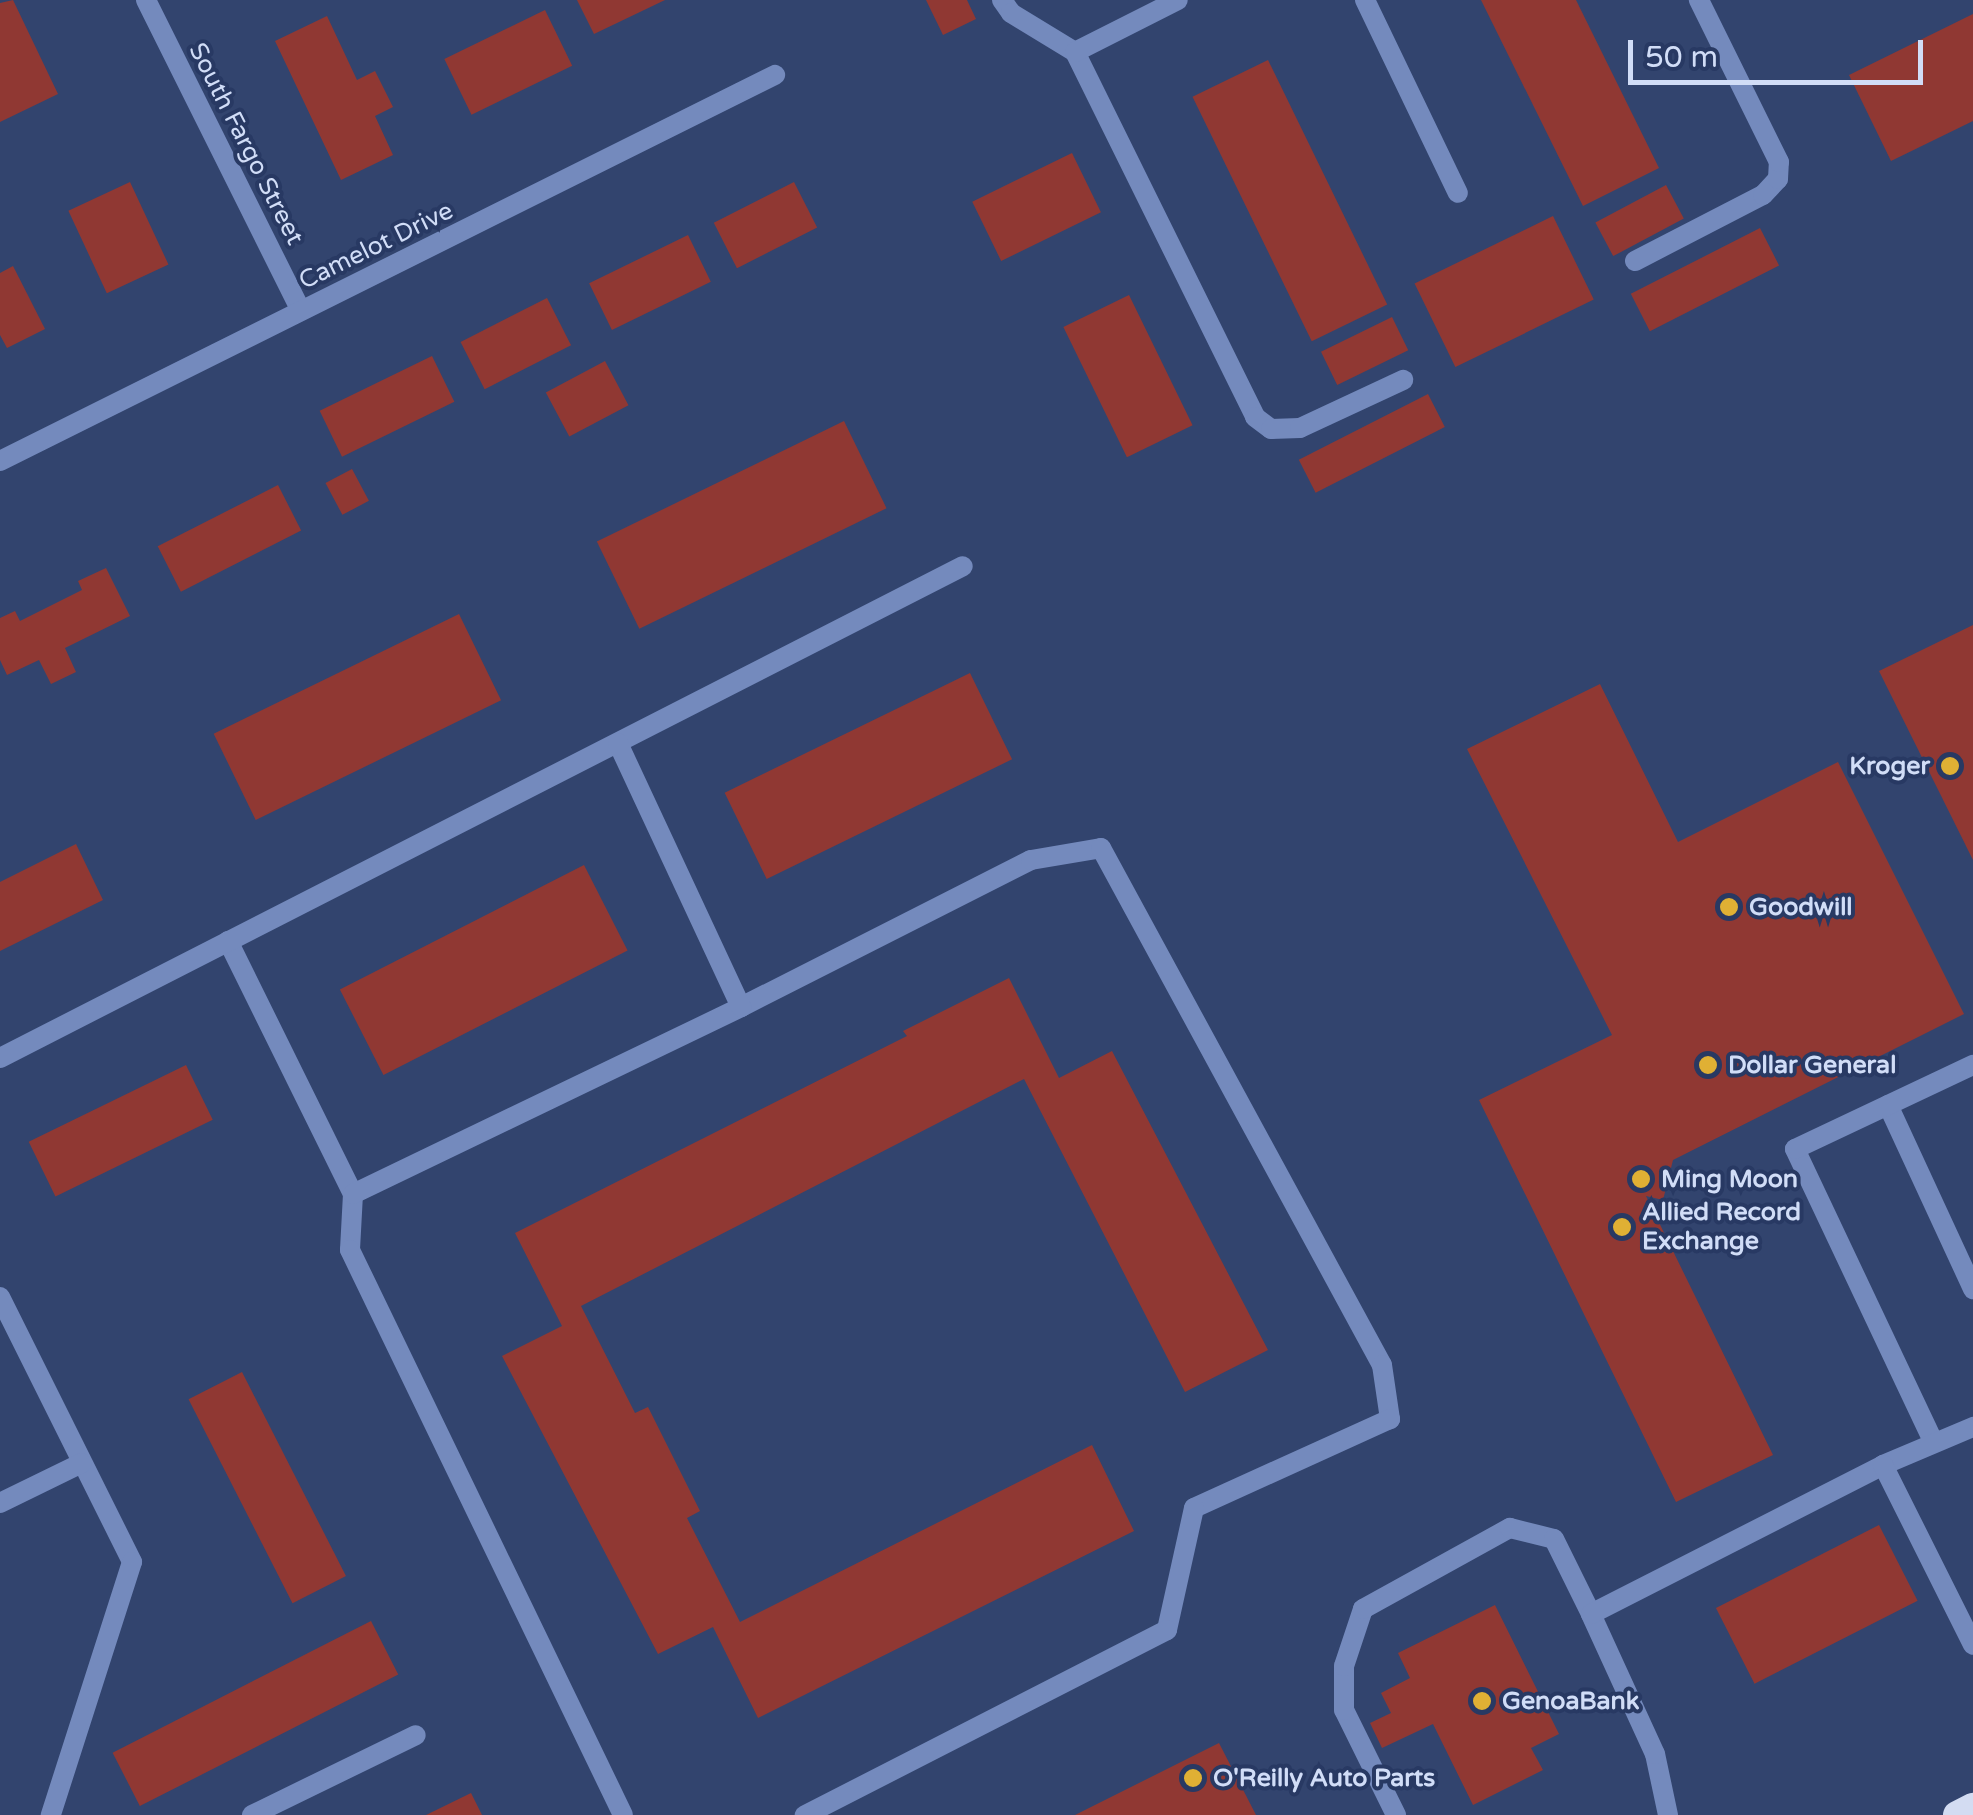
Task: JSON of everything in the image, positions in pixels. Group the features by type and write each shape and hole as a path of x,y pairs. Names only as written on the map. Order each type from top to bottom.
{"highway":[{"path":"1957,1815 1973,1807"}],"street":[{"name":"South Fargo Street","path":"146,0 302,311"},
{"path":"1002,0 1011,14 1075,52 1255,417 1271,429 1300,428 1403,380"},
{"path":"1075,52 1178,0"},
{"path":"1365,0 1458,193"},
{"path":"1635,261 1764,195 1778,179 1779,162 1705,2"},
{"name":"Camelot Drive","path":"0,461 775,75"},
{"path":"0,1058 963,566"},
{"path":"618,743 741,1007"},
{"path":"352,1194 741,1007 1031,860 1101,848 1382,1365 1390,1419 1194,1508 1167,1630 805,1815"},
{"path":"228,941 352,1194 350,1250 623,1815"},
{"path":"1933,1441 1795,1150 1973,1065"},
{"path":"1888,1105 1973,1289"},
{"path":"0,1297 132,1562 51,1815"},
{"path":"1591,1614 1883,1465 1973,1427"},
{"path":"0,1503 82,1463"},
{"path":"1883,1465 1973,1645"},
{"path":"1396,1815 1344,1710 1344,1666 1363,1609 1510,1528 1554,1539 1656,1754 1662,1812"},
{"path":"252,1815 416,1734"}],"building":[{"path":"13,0 58,94 0,122 0,3"},
{"path":"577,0 665,0 594,34"},
{"path":"926,0 967,0 976,19 943,35"},
{"path":"1481,0 1576,0 1659,168 1583,206"},
{"path":"545,10 572,66 472,115 444,59"},
{"path":"1973,14 1973,121 1891,161 1849,75"},
{"path":"327,16 357,80 375,71 393,107 375,116 393,155 341,180 275,41"},
{"path":"1268,60 1387,304 1312,341 1193,97"},
{"path":"1072,153 1101,212 1001,261 972,202"},
{"path":"130,182 168,264 107,293 68,211"},
{"path":"794,182 817,227 737,268 714,223"},
{"path":"1666,185 1684,219 1613,256 1595,223"},
{"path":"1553,216 1594,300 1455,367 1415,284"},
{"path":"1760,228 1779,265 1650,331 1631,294"},
{"path":"688,235 711,282 612,330 589,283"},
{"path":"13,266 45,329 7,348 0,335 0,273"},
{"path":"1129,295 1193,425 1127,457 1063,327"},
{"path":"547,298 571,345 485,389 461,342"},
{"path":"1392,317 1408,350 1337,385 1321,352"},
{"path":"432,356 454,402 342,457 320,411"},
{"path":"605,361 628,405 569,437 546,392"},
{"path":"1428,394 1445,427 1316,493 1299,460"},
{"path":"844,421 887,508 639,629 597,542"},
{"path":"352,469 369,501 342,515 326,483"},
{"path":"278,485 301,530 181,592 158,546"},
{"path":"106,568 130,616 65,648 76,672 51,684 39,660 7,675 0,660 0,618 15,611 20,621 82,590 78,581"},
{"path":"459,614 501,700 256,820 214,734"},
{"name":"Kroger","path":"1973,625 1973,860 1879,671"},
{"path":"970,673 1012,759 767,879 725,793"},
{"path":"1600,684 1678,842 1838,762 1964,1014 1673,1160 1663,1200 1646,1196 1773,1455 1676,1502 1479,1100 1612,1035 1467,749"},
{"path":"76,844 103,900 0,951 0,882"},
{"path":"584,865 628,951 383,1075 340,989"},
{"path":"1009,978 1059,1078 1112,1051 1268,1350 1185,1392 1024,1079 581,1306 635,1413 648,1407 700,1511 687,1518 740,1622 1092,1445 1134,1531 758,1718 713,1627 658,1654 502,1356 562,1326 515,1233 907,1036 903,1031"},
{"path":"186,1065 213,1120 55,1197 29,1142"},
{"path":"242,1372 346,1576 293,1603 189,1399"},
{"path":"1879,1525 1918,1601 1755,1684 1716,1608"},
{"name":"GenoaBank","path":"1495,1605 1559,1734 1531,1748 1543,1770 1473,1805 1433,1724 1382,1748 1370,1723 1391,1713 1381,1693 1410,1678 1398,1653"},
{"path":"371,1621 398,1674 140,1806 113,1753"},
{"name":"O'Reilly Auto Parts","path":"1219,1743 1256,1815 1075,1815"},
{"path":"471,1793 482,1815 426,1815"}],"place":[{"name":"Kroger","path":"1950,766"},
{"name":"Goodwill","path":"1729,907"},
{"name":"Dollar General","path":"1708,1065"},
{"name":"Ming Moon","path":"1641,1179"},
{"name":"Allied Record Exchange","path":"1622,1227"},
{"name":"GenoaBank","path":"1482,1701"},
{"name":"O'Reilly Auto Parts","path":"1193,1778"}]}
